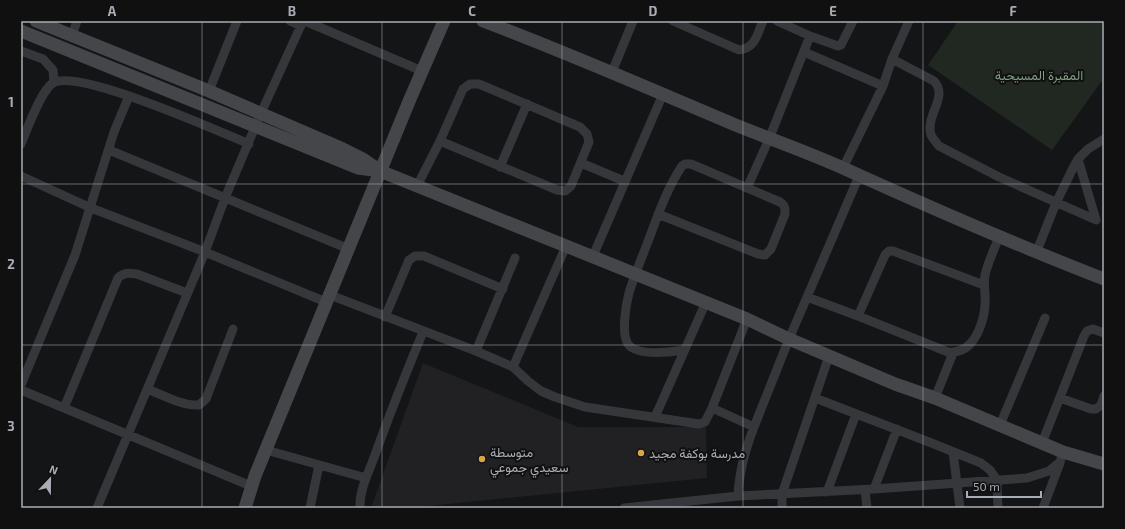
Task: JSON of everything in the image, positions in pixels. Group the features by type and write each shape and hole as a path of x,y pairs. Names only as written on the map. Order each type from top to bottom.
{"main road":[{"path":"36,21 261,113 356,155 380,172"},
{"path":"245,508 251,486 380,172 444,21"},
{"path":"483,21 612,72 769,139 843,168 1036,253 1104,279"},
{"path":"21,32 201,104 256,128 358,168 380,172 417,186 706,302 829,356 1042,443 1062,457 1104,464"}],"street":[{"path":"72,35 77,21"},
{"path":"210,91 237,21"},
{"path":"290,21 303,22 422,71"},
{"path":"612,72 633,21"},
{"path":"673,21 740,50 750,48 763,21"},
{"path":"777,21 810,36 838,46 841,45 853,21"},
{"path":"843,168 883,86 892,59 909,21"},
{"path":"97,508 261,113 303,22"},
{"path":"747,188 769,139 810,36"},
{"path":"21,51 43,59 53,70 54,82"},
{"path":"804,52 883,86"},
{"path":"892,59 934,81 939,86 940,94 930,129 932,137 939,146 999,177 1100,221"},
{"path":"21,144 41,98 48,87 54,82 61,80 96,85 129,96 249,144"},
{"path":"417,186 440,141 463,89 470,84 479,84 580,127 587,134 589,142 571,186 565,192 500,167 440,141"},
{"path":"593,256 624,181 663,94"},
{"path":"21,385 75,255 109,150 129,96"},
{"path":"500,167 527,104"},
{"path":"1036,253 1056,203 1078,159 1088,149 1104,139"},
{"path":"109,150 349,248"},
{"path":"1078,159 1100,221"},
{"path":"581,163 624,181"},
{"path":"658,214 758,254 765,255 770,249 785,208 784,204 780,202 692,164 685,164 682,166 658,214 635,274 626,308 625,325 628,344 637,350 646,352 684,350"},
{"path":"21,176 91,208 204,252 476,351 513,367 541,391 585,407 699,424 705,422 747,320"},
{"path":"738,496 739,478 744,454 754,427 789,339 859,176"},
{"path":"807,297 953,353 971,344 978,331 986,304 984,285 985,275 999,237"},
{"path":"513,367 566,246"},
{"path":"858,316 885,255 889,251 893,250 984,285"},
{"path":"385,317 404,269 409,260 415,256 424,256 503,289"},
{"path":"476,351 515,258"},
{"path":"64,408 118,278 122,274 133,273 187,292"},
{"path":"655,417 706,302"},
{"path":"1000,425 1045,318"},
{"path":"147,389 193,406 199,405 206,399 233,329"},
{"path":"1042,443 1084,336 1087,331 1093,329 1104,333"},
{"path":"360,508 366,478 423,332"},
{"path":"935,398 953,353"},
{"path":"782,508 782,494 829,356"},
{"path":"21,390 251,486"},
{"path":"1060,398 1091,409 1096,409 1101,405 1104,396"},
{"path":"815,398 981,463 990,470 997,480 998,508"},
{"path":"712,408 754,427"},
{"path":"827,492 856,414"},
{"path":"867,508 869,489 897,429"},
{"path":"266,450 366,478"},
{"path":"953,452 958,482 960,508"},
{"path":"624,508 716,504 738,496 827,492 1027,478 1049,470 1062,457"},
{"path":"1043,508 1062,457"},
{"path":"310,508 320,465"}],"shaded area":[{"name":"متوسطة سعيدي جموعي","path":"423,363 578,427 706,427 707,478 408,508 371,508"}],"green space":[{"name":"المقبرة المسيحية","path":"958,21 1104,21 1104,78 1052,150 928,65"}],"place":[{"name":"مدرسة بوكفة مجيد","path":"641,453"},
{"name":"متوسطة سعيدي جموعي","path":"482,459"}]}
